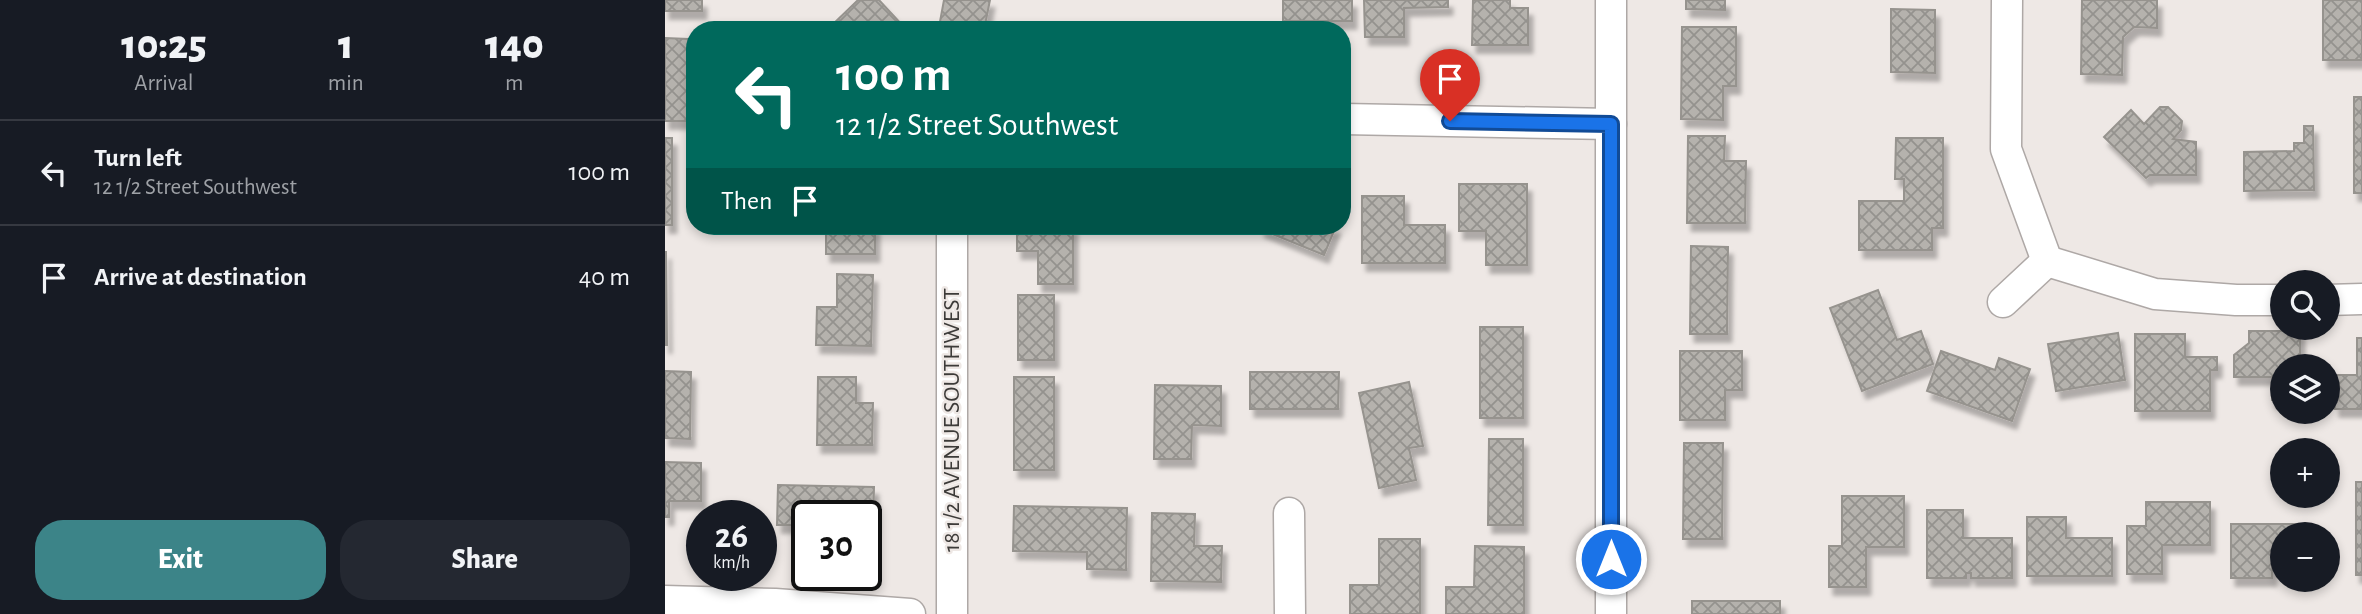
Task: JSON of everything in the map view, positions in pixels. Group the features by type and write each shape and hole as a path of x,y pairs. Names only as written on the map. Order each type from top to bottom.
{"street":[{"path":"1611,0 1611,614"},
{"path":"2007,0 2006,149 2047,261"},
{"path":"1351,119 1611,124"},
{"name":"18 1/2 AVENUE SOUTHWEST","path":"952,235 952,614"},
{"path":"2047,261 2155,294 2270,300"},
{"path":"2003,302 2047,261"},
{"path":"2340,300 2362,299"},
{"path":"1289,513 1290,614"},
{"path":"665,601 775,604 910,614"}],"building":[{"path":"665,0 702,0 702,11 665,11"},
{"path":"858,0 879,0 898,21 836,21"},
{"path":"944,0 990,0 986,21 940,21"},
{"path":"1283,0 1352,0 1352,21 1283,21"},
{"path":"1364,0 1448,0 1448,7 1404,8 1404,37 1365,37"},
{"path":"1473,0 1510,0 1510,8 1528,8 1528,45 1472,45"},
{"path":"1686,0 1725,0 1725,10 1686,9"},
{"path":"2082,0 2157,0 2157,28 2134,27 2123,37 2122,75 2081,74"},
{"path":"2323,0 2362,0 2362,60 2323,60"},
{"path":"1891,9 1935,10 1935,73 1891,72"},
{"path":"1682,27 1736,27 1736,86 1723,86 1723,120 1681,119"},
{"path":"665,38 686,39 686,121 665,121"},
{"path":"2354,97 2362,97 2362,193 2354,193"},
{"path":"2160,107 2168,107 2182,121 2181,130 2173,139 2196,142 2196,175 2150,175 2146,178 2104,137 2131,110 2144,124"},
{"path":"2304,126 2313,126 2314,190 2244,191 2244,152 2294,151 2294,143 2304,143"},
{"path":"1688,136 1725,136 1724,161 1746,161 1745,223 1687,223"},
{"path":"665,138 672,138 672,225 665,225"},
{"path":"1896,138 1943,138 1943,228 1932,228 1932,250 1859,250 1859,201 1904,201 1904,179 1895,179"},
{"path":"1459,184 1527,184 1527,265 1486,265 1486,231 1459,231"},
{"path":"1362,196 1404,196 1404,225 1445,225 1445,263 1362,263"},
{"path":"826,235 875,235 875,254 826,254"},
{"path":"1017,235 1073,235 1073,284 1038,284 1038,251 1017,251"},
{"path":"1275,235 1332,235 1324,255"},
{"path":"1691,246 1728,247 1727,334 1690,334"},
{"path":"666,252 667,345 665,345"},
{"path":"837,274 873,275 871,346 816,345 817,307 837,307"},
{"path":"1878,290 1897,340 1921,331 1933,364 1862,391 1830,308"},
{"path":"1018,295 1054,295 1054,360 1018,360"},
{"path":"1480,327 1523,327 1523,418 1480,418"},
{"path":"2249,331 2270,331 2270,340 2300,340 2300,354 2270,354 2270,377 2234,377 2234,355 2249,343"},
{"path":"2118,333 2125,380 2056,391 2048,344"},
{"path":"2135,334 2185,334 2185,357 2217,357 2217,370 2210,370 2210,411 2135,411"},
{"path":"2357,338 2362,338 2362,409 2340,409 2340,375 2357,375"},
{"path":"1680,351 1742,351 1742,390 1725,390 1725,420 1680,420"},
{"path":"1941,351 1995,370 1999,358 2030,369 2012,421 1927,391"},
{"path":"665,371 691,372 690,439 665,438"},
{"path":"1250,372 1339,372 1338,409 1250,409"},
{"path":"818,377 856,377 856,403 873,403 872,445 817,445"},
{"path":"1014,377 1054,377 1054,470 1014,470"},
{"path":"1409,382 1423,446 1409,448 1416,480 1379,488 1359,393"},
{"path":"1155,385 1221,386 1221,426 1192,425 1191,459 1154,459"},
{"path":"1489,439 1523,439 1523,525 1488,525"},
{"path":"1684,443 1723,443 1722,539 1683,539"},
{"path":"665,462 701,463 701,500 669,501 669,517 665,517"},
{"path":"2356,482 2362,482 2362,575 2356,575"},
{"path":"778,485 874,487 874,500 791,500 791,525 777,525"},
{"path":"1842,496 1904,496 1904,547 1866,547 1866,587 1829,587 1829,546 1842,546"},
{"path":"2146,502 2210,502 2210,545 2162,545 2162,574 2127,574 2127,526 2146,526"},
{"path":"1014,506 1127,508 1126,570 1087,569 1087,552 1013,551"},
{"path":"1927,510 1963,510 1963,538 2012,538 2012,578 1971,578 1971,573 1966,573 1966,578 1927,578"},
{"path":"1152,513 1195,514 1194,546 1222,546 1221,582 1151,581"},
{"path":"2027,517 2066,517 2066,538 2112,538 2112,576 2027,576"},
{"path":"2231,524 2270,524 2270,578 2231,578"},
{"path":"1379,539 1420,539 1420,614 1350,614 1350,585 1379,585"},
{"path":"1475,546 1524,547 1524,614 1446,614 1446,587 1474,587"},
{"path":"1692,601 1780,601 1780,614 1692,614"}],"route":[{"path":"1450,121 1611,124 1611,559"}]}
